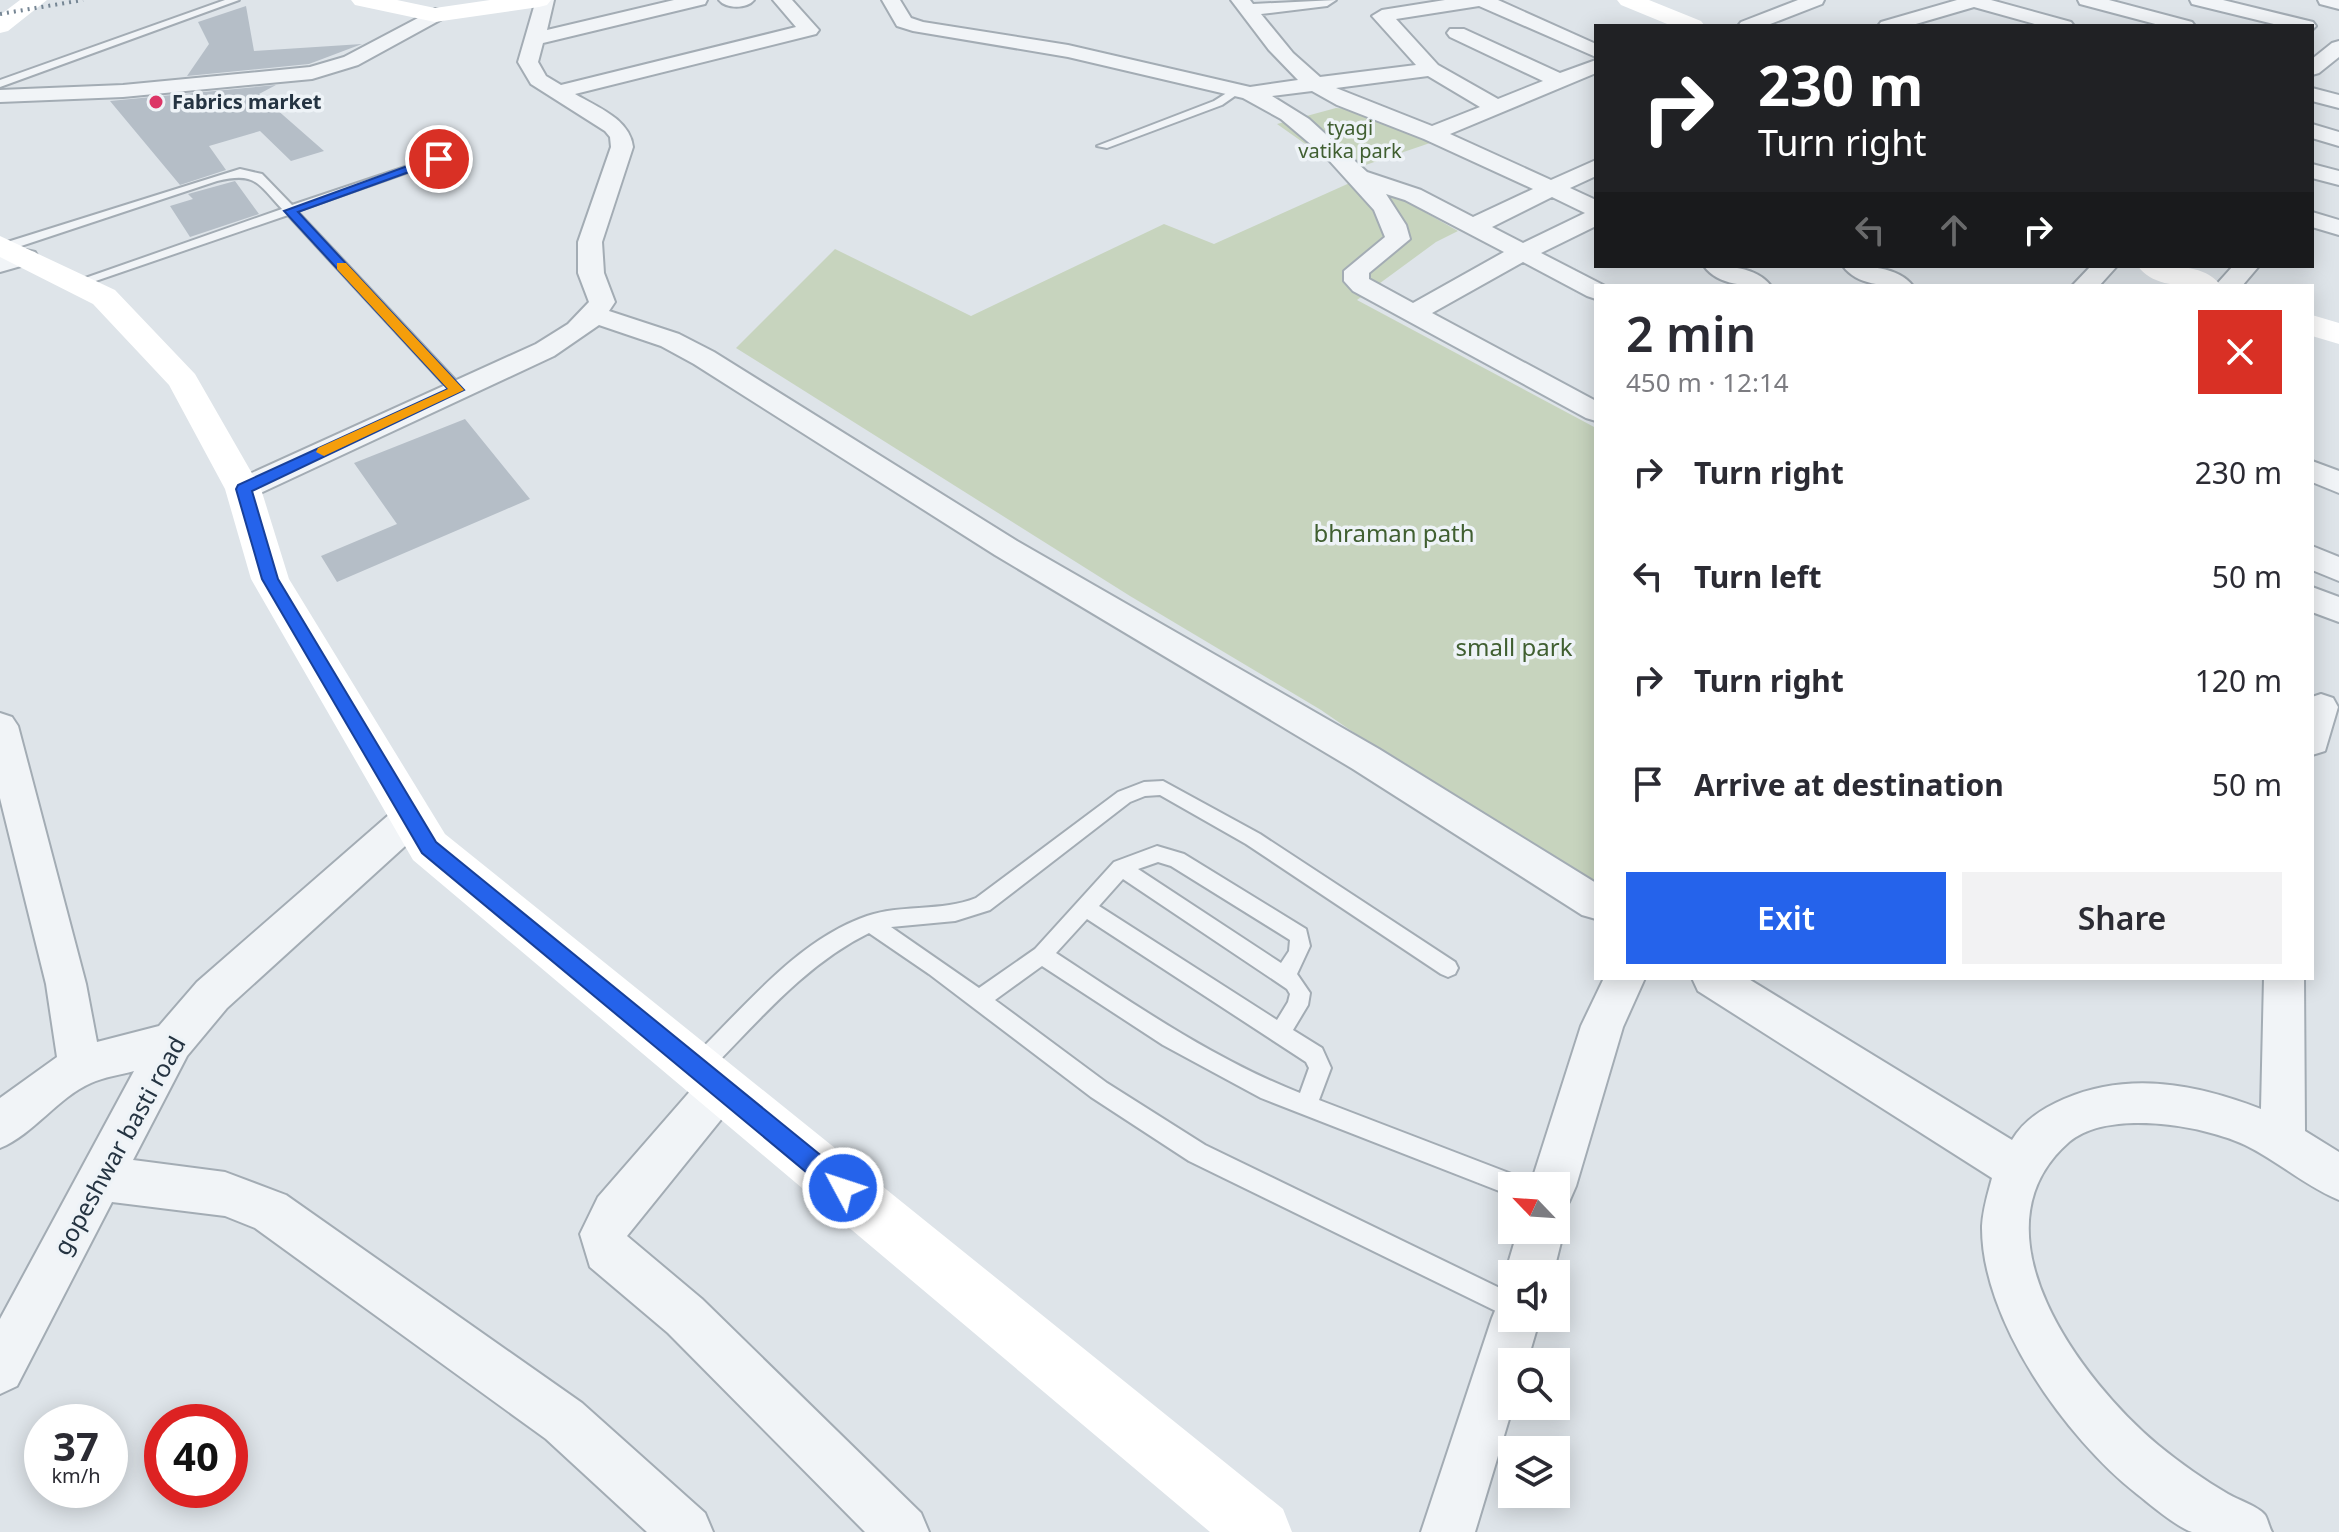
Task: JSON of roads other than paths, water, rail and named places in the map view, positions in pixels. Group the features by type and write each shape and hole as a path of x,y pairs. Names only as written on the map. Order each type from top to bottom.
{"street":[{"path":"0,26 35,0"},
{"path":"243,489 545,350 579,330 595,315 602,302 591,273 590,242 622,147 621,136 613,126 538,80 530,71 528,62 542,0 435,15 363,0"},
{"path":"534,39 698,0"},
{"path":"728,0 745,0"},
{"path":"557,92 809,30 782,0"},
{"path":"891,0 904,22 920,27 1068,51 1244,92 1293,117 1359,177 1388,212 1398,235 1394,243 1356,271 1357,281 1412,314 1594,411"},
{"path":"1244,5 1327,0"},
{"path":"1365,0 1431,69 1494,106"},
{"path":"1382,16 1481,0 1594,50"},
{"path":"1629,0 1686,24"},
{"path":"1753,24 1815,0"},
{"path":"2087,0 2177,24"},
{"path":"2199,0 2297,24"},
{"path":"2327,0 2339,3"},
{"path":"1895,24 1976,1 2057,24"},
{"path":"1244,5 1295,65 1318,86 1594,208"},
{"path":"0,96 123,91 312,73 351,61 435,15"},
{"path":"1926,15 1955,24"},
{"path":"2314,28 2339,34"},
{"path":"1457,33 1560,81"},
{"path":"2321,65 2339,47"},
{"path":"1432,134 1594,67"},
{"path":"1244,92 1318,86 1431,69"},
{"path":"2314,95 2339,102"},
{"path":"2314,132 2339,139"},
{"path":"1474,226 1594,168"},
{"path":"2314,172 2339,178"},
{"path":"1359,177 1413,195 1594,290"},
{"path":"1412,314 1523,252 1594,218"},
{"path":"2314,220 2339,228"},
{"path":"8,254 104,297 183,381 243,489 270,579 429,847 1260,1532"},
{"path":"1720,268 1754,284"},
{"path":"1860,268 1896,284"},
{"path":"2087,284 2103,268"},
{"path":"2158,268 2201,284"},
{"path":"2230,284 2245,268"},
{"path":"595,315 670,340 704,358 1006,548 1366,759 1594,902"},
{"path":"2314,326 2339,334"},
{"path":"2314,471 2339,483"},
{"path":"2314,558 2339,570"},
{"path":"2314,599 2339,611"},
{"path":"2314,735 2324,707"},
{"path":"0,726 66,984 80,1066"},
{"name":"gopeshwar basti road","path":"0,1369 172,1042 212,995 412,817"},
{"path":"1557,1172 1602,1026 1624,980"},
{"path":"1715,980 2017,1168"},
{"path":"2283,1141 2284,980"},
{"path":"0,1127 21,1107 80,1066 172,1042"},
{"path":"709,1078 614,1213 603,1234 607,1250 685,1316 902,1532"},
{"path":"2216,1525 2133,1459 2086,1410 2035,1335 2011,1272 2006,1216 2017,1168 2037,1139 2065,1118 2100,1105 2141,1101 2186,1106 2234,1119 2283,1141 2339,1178"},
{"path":"100,1178 225,1194 270,1211 564,1421 686,1532"},
{"path":"1448,1532 1512,1332"}],"lane":[{"path":"0,84 234,0"},
{"path":"1103,146 1244,92"},
{"path":"77,283 439,159"},
{"path":"8,254 240,172 258,176 457,390"},
{"path":"709,1078 818,953 871,924 895,918 964,914 983,904 1124,797 1144,789 1163,788 1253,839 1448,968"},
{"path":"978,1000 1042,955 1121,868 1157,854 1177,860 1299,935 1302,943 1299,952 1285,975"},
{"path":"1121,868 1294,983 1300,993 1298,1005 1280,1033"},
{"path":"1084,907 1314,1055 1320,1068 1306,1107"},
{"path":"871,924 1099,1090 1197,1153 1498,1300"},
{"path":"1042,955 1170,1038 1269,1091 1498,1180"}],"railway":[{"path":"0,14 83,0"}],"place":[{"name":"Fabrics market","path":"156,102"}],"park label":[{"name":"tyagi vatika park","path":"1350,140"},
{"name":"bhraman path","path":"1394,534"},
{"name":"small park","path":"1514,648"}]}
